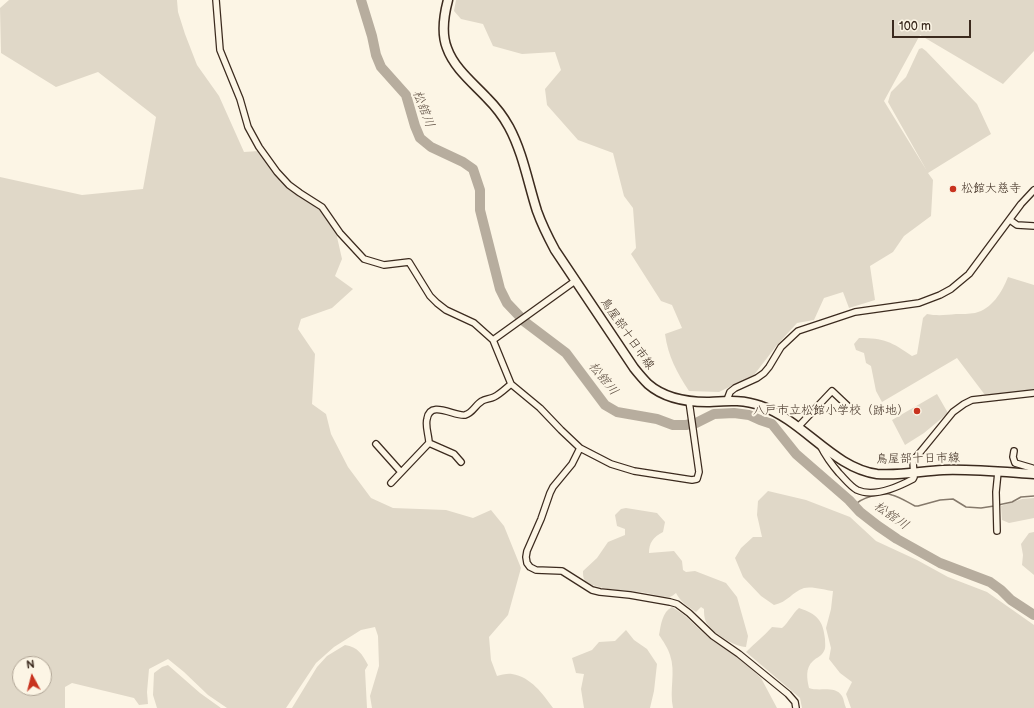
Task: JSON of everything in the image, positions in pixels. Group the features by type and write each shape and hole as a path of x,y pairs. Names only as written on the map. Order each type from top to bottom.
{"main road":[{"name":"鳥屋部十日市線","path":"448,0 444,20 444,31 447,48 450,55 460,70 500,113 516,142 538,213 555,250 634,368 649,384 662,393 689,401 708,402 727,400 760,405 782,416 842,460 862,470 876,474 945,470 1034,474"}],"street":[{"path":"216,0 222,58 240,99 248,126 259,147 277,172 289,185 322,207 340,233 364,259 384,265 410,262 430,296 437,303 446,310 474,323 493,340 511,384 540,408 560,430 580,448 611,464 634,470 692,480 697,479 699,472 689,401"},
{"path":"727,400 730,392 735,388 764,373 781,347 798,331 855,312 920,303 951,289 968,274 1034,190"},
{"path":"1010,220 1017,225 1034,226"},
{"path":"493,340 575,281"},
{"path":"391,484 429,444 427,419 433,410 438,409 458,415 467,415 482,401 500,394 511,384"},
{"path":"798,427 832,391 851,409"},
{"path":"819,442 823,452 836,470 853,487 862,492 874,492 890,489 913,479 914,461 917,456 953,412 964,404 972,400 1034,393"},
{"path":"376,444 401,472"},
{"path":"429,444 454,454 461,462"},
{"path":"580,448 572,464 553,487 550,493 541,519 527,551 527,564 536,570 562,571 592,590 658,599 680,606 689,612 713,636 752,664 788,694 795,702 796,708"},
{"path":"1014,451 1013,457 1015,463 1032,468 1034,470 1034,474"},
{"path":"997,530 996,492 998,472"}],"shaded area":[{"path":"9,0 177,0 178,12 197,65 219,96 244,152 259,151 271,166 315,207 325,214 335,228 342,259 335,276 353,289 332,308 301,319 298,329 315,354 312,404 326,414 331,434 348,467 371,498 393,508 446,510 473,518 491,510 504,526 521,568 508,615 489,637 491,660 497,676 510,674 519,676 531,682 553,708 372,708 370,696 379,666 378,636 375,627 361,630 334,647 316,663 286,708 227,708 208,695 168,659 149,669 147,692 148,704 139,705 134,698 72,683 65,687 65,708 0,708 0,177 82,195 143,189 156,117 98,72 56,87 1,53 0,8"},
{"path":"456,0 1034,0 1034,51 1003,84 920,35 884,101 927,171 888,102 891,92 906,77 919,49 922,48 926,51 977,104 991,134 928,173 933,180 931,216 904,236 893,252 870,266 875,300 849,308 843,292 824,298 814,320 797,323 777,345 754,375 719,392 689,391 668,350 665,334 682,328 672,305 661,301 631,254 636,248 633,208 624,196 613,153 578,140 547,105 545,89 561,70 555,52 522,54 493,46 483,24 461,19 454,11"},
{"path":"1008,277 1034,285 1034,390 985,395 957,358 882,402 876,391 871,366 866,363 864,353 856,350 854,344 859,338 881,340 899,347 912,356 917,354 923,318 927,314 968,314 981,311 996,299"},
{"path":"937,394 948,413 924,433 905,445 892,420"},
{"path":"768,491 806,500 850,517 876,541 917,560 948,577 987,592 1034,625 1034,708 851,708 846,694 852,682 840,673 829,659 831,648 826,628 831,609 833,591 804,588 783,602 774,605 761,596 743,577 735,558 741,548 753,537 762,537 757,515 758,501"},
{"path":"1034,498 1034,518 1009,523 1002,520 1001,506 1022,499"},
{"path":"626,508 657,513 665,522 663,532 654,538 651,543 649,553 674,551 682,561 683,570 686,572 695,571 726,583 737,597 748,636 746,647 730,642 718,634 706,622 704,617 704,609 701,607 696,612 684,604 676,593 671,597 662,597 649,593 599,587 592,585 585,580 583,571 597,558 608,542 625,535 625,529 617,526 615,515 621,509"},
{"path":"1034,532 1034,575 1022,565 1023,555 1021,544 1029,533"},
{"path":"672,607 683,614 710,639 738,657 761,678 777,708 673,708 672,661 668,650 659,635 664,615"},
{"path":"799,608 815,615 821,622 825,639 823,653 810,664 808,670 807,677 809,688 831,690 839,693 843,697 846,708 802,708 800,698 746,652 772,627 782,628"},
{"path":"626,630 634,640 647,649 657,664 654,691 650,708 584,708 581,689 584,674 576,673 572,658 592,650 599,642 615,641"},
{"path":"345,645 356,649 368,665 365,670 367,708 292,708 317,667 327,656"},
{"path":"168,665 200,693 221,708 157,708 153,695 154,673 162,667"}],"waterway":[{"name":"松舘川","path":"361,0 376,55 381,67 406,95 420,138 431,147 463,162 473,169 480,190 480,210 500,289 507,303 525,322 566,353 605,405 617,412 657,419 673,425 696,423 714,414 734,413 749,415 772,424 796,454 849,500 860,512 878,526 897,539 940,563 990,582 1011,600 1034,615"},
{"path":"854,506 861,500 883,494 901,498 915,506 940,500 953,499 966,507 981,508 994,506"},
{"path":"998,505 1012,502 1021,497 1034,496"}],"place":[{"name":"松館大慈寺","path":"953,189"},
{"name":"八戸市立松館小学校（跡地）","path":"917,411"}]}
